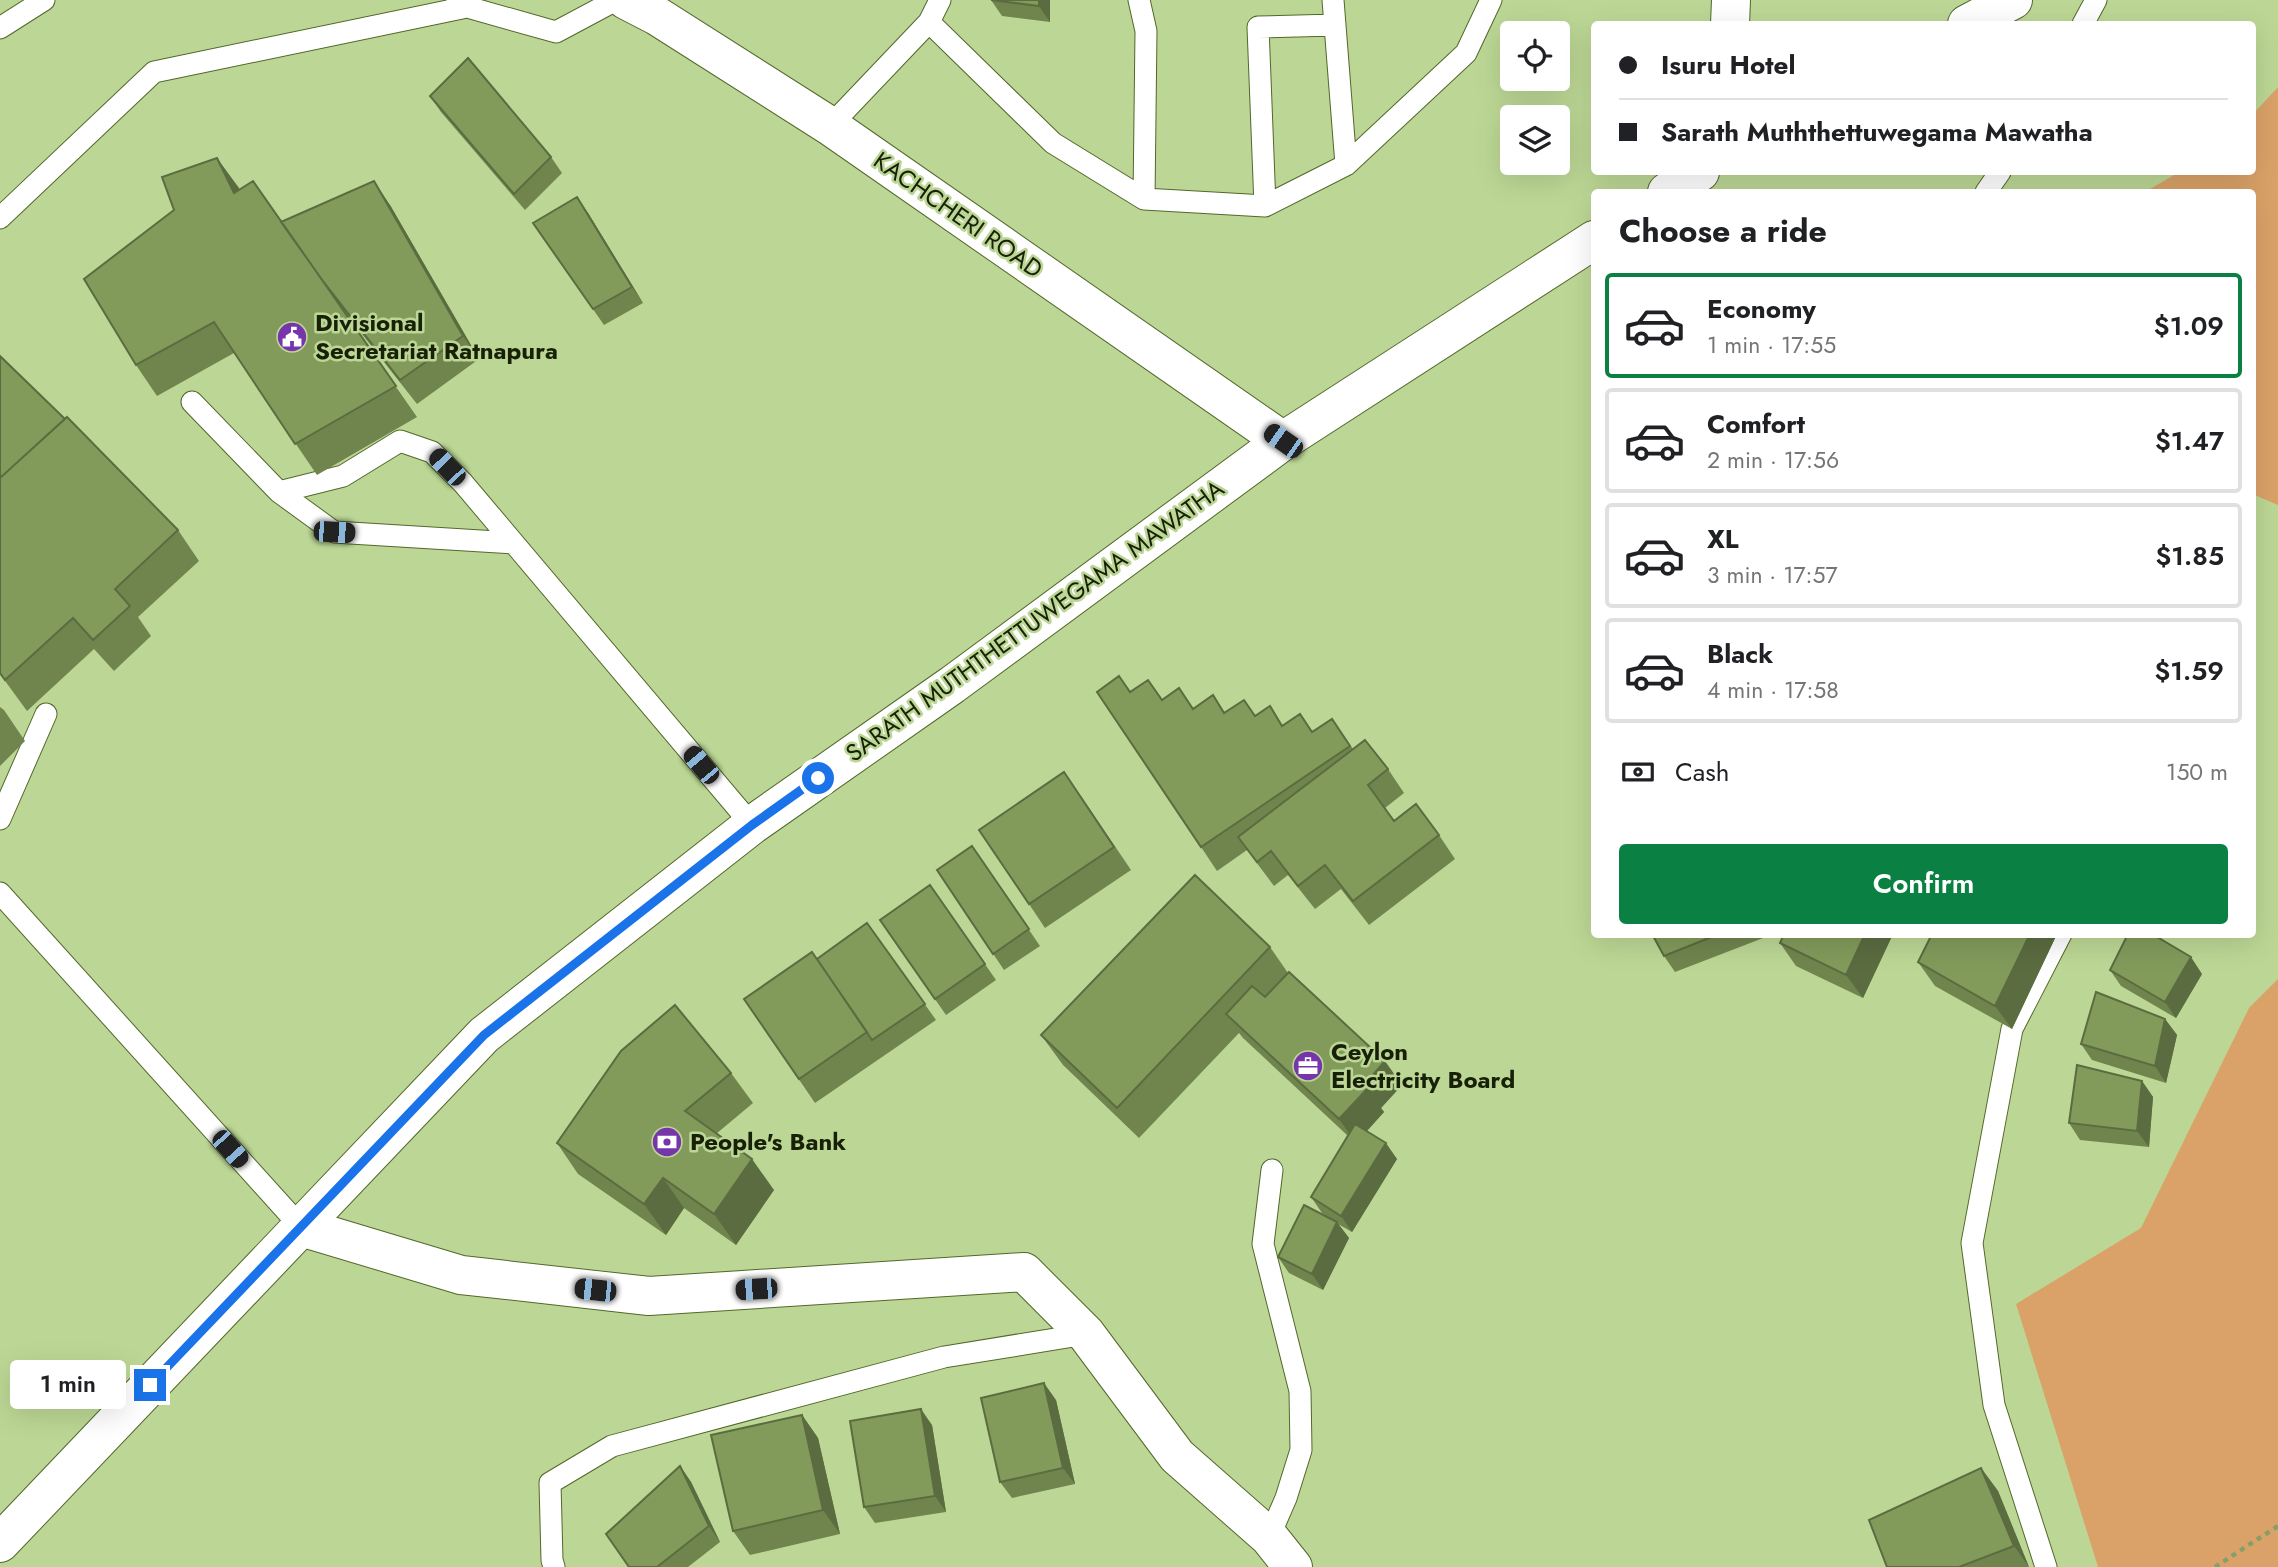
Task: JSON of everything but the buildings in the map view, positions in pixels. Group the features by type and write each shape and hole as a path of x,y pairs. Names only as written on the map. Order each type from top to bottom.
{"main road":[{"name":"KACHCHERI ROAD","path":"626,0 657,16 830,126 1283,441"},
{"path":"1731,0 1731,21"},
{"path":"1973,21 2013,0"},
{"path":"1672,189 1695,175"},
{"name":"SARATH MUTHTHETTUWEGAMA MAWATHA","path":"0,1543 484,1035 752,825 952,685 1283,441 1591,242"},
{"path":"301,1227 461,1275 649,1296 1024,1272 1086,1334 1177,1456 1269,1537 1293,1567"}],"lane":[{"path":"0,28 44,0"},
{"path":"0,218 154,72 461,3 556,33 616,0"},
{"path":"830,126 929,22 940,0"},
{"path":"1139,0 1146,31 1144,199"},
{"path":"1333,0 1346,165"},
{"path":"929,22 1053,143 1144,199 1265,206 1346,165 1466,53 1491,0"},
{"path":"2085,21 2096,0"},
{"path":"1265,206 1258,27 1335,25"},
{"path":"191,402 279,492 334,532 513,543"},
{"path":"279,492 343,476 400,441 432,452 463,483 752,825"},
{"path":"0,818 46,714"},
{"path":"0,892 301,1227"},
{"path":"2046,1567 1994,1405 1972,1243 2012,1029 2060,938"},
{"path":"1269,1537 1286,1498 1301,1450 1300,1391 1263,1244 1272,1170"},
{"path":"554,1567 551,1483 612,1446 944,1357 1086,1334"}],"path":[{"path":"2215,1567 2278,1526"}],"shaded area":[{"path":"2278,87 2278,505 2256,496 2256,189 2150,189 2174,175 2256,175 2256,111"},
{"path":"2278,979 2278,1567 2098,1567 2016,1304 2141,1228 2249,1008"}],"place":[{"name":"Divisional Secretariat Ratnapura","path":"292,337"},
{"name":"Ceylon Electricity Board","path":"1308,1066"},
{"name":"People's Bank","path":"667,1142"}],"route":[{"path":"150,1385 484,1035 752,825 818,778"}]}
